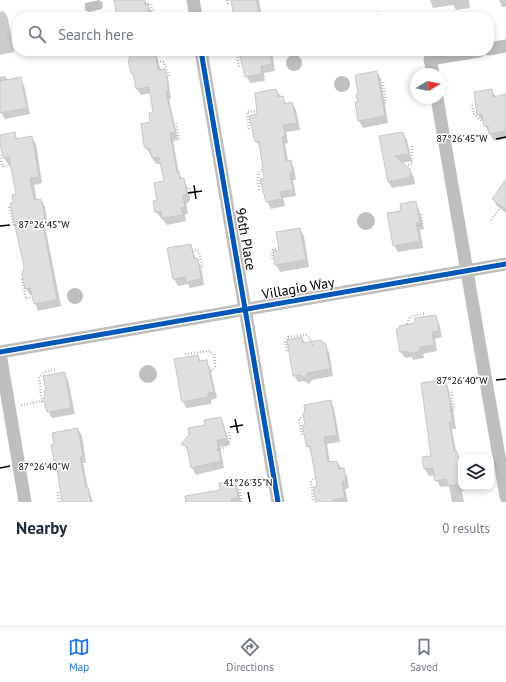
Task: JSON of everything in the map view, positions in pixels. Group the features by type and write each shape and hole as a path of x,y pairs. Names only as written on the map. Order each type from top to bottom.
{"street":[{"path":"193,0 195,12"},
{"path":"494,48 506,46"},
{"name":"96th Place","path":"202,56 278,502"},
{"path":"432,68 430,60 452,56"},
{"path":"438,104 468,270 506,497"},
{"name":"Villagio Way","path":"0,352 506,264"},
{"path":"0,352 25,502"}],"path":[{"path":"227,0 228,5"},
{"path":"145,3 150,3 153,12"},
{"path":"237,56 239,67"},
{"path":"157,61 164,62 169,77"},
{"path":"383,82 386,102 383,103"},
{"path":"472,105 474,114 483,122"},
{"path":"250,129 247,112 257,111"},
{"path":"171,141 179,140 176,122"},
{"path":"408,166 412,164 412,145"},
{"path":"0,155 2,166 10,166"},
{"path":"259,190 258,173 263,169"},
{"path":"184,203 188,202 190,199 189,187"},
{"path":"9,207 12,222 14,226 18,225"},
{"path":"491,220 500,208"},
{"path":"417,226 422,225 421,214"},
{"path":"272,258 273,249 281,248"},
{"path":"192,251 197,250 199,252 202,268"},
{"path":"22,279 26,299 32,298"},
{"path":"407,324 410,317 425,313"},
{"path":"287,351 285,342 288,338 306,335 311,340 313,346"},
{"path":"185,354 210,351 214,355 215,367 212,371 209,371"},
{"path":"9,407 43,401 39,378 45,372 55,370"},
{"path":"450,411 454,409 451,390"},
{"path":"302,435 299,419 303,416"},
{"path":"217,450 224,448 230,443 229,431"},
{"path":"313,500 311,482 315,477"},
{"path":"240,489 241,502"},
{"path":"59,502 58,492 60,491"}],"shaded area":[{"path":"99,0 103,3 102,9 89,12 85,10 85,3"},
{"path":"290,56 298,56 302,60 302,66 297,71 291,71 286,66 286,60"},
{"path":"339,76 345,76 350,81 348,90 345,92 339,92 334,87 334,81"},
{"path":"366,212 372,215 375,221 372,227 366,230 360,227 357,221 360,215"},
{"path":"75,288 82,293 83,296 78,303 75,304 68,299 67,296 72,289"},
{"path":"148,365 154,368 157,374 154,380 148,383 142,380 139,374 142,368"}],"building":[{"path":"114,0 144,0 145,5 148,4 149,12 116,12"},
{"path":"231,0 256,0 259,12 233,12"},
{"path":"130,56 156,56 158,70 165,69 168,83 168,91 166,92 175,132 170,133 177,172 179,171 180,179 184,178 187,195 183,195 185,207 181,208 183,215 162,218 161,211 155,212 153,201 157,200 154,183 164,181 159,157 152,158 150,148 146,149 144,146 141,124 150,122 149,113 153,112 149,87 136,89 133,73 131,74 128,60 130,60"},
{"path":"240,56 271,56 272,64 261,66 262,74 245,77"},
{"path":"377,71 385,116 358,121 355,102 358,102 356,95 358,94 355,75"},
{"path":"21,77 27,108 0,113 0,81"},
{"path":"276,89 278,97 283,96 285,104 292,102 297,123 283,125 285,136 282,137 286,161 291,160 293,173 290,173 293,190 280,192 282,199 266,202 260,179 264,178 259,141 255,142 249,116 257,114 255,93"},
{"path":"492,89 493,97 506,94 506,131 489,134 488,126 484,126 482,114 477,115 474,92"},
{"path":"15,132 16,139 32,136 39,177 30,178 34,200 41,199 45,219 42,219 57,300 34,304 30,288 25,289 22,275 24,267 10,203 13,203 12,195 16,194 9,157 3,158 0,143 0,135"},
{"path":"403,132 409,154 395,156 410,169 411,177 388,182 379,136"},
{"path":"506,179 506,210 492,199"},
{"path":"416,201 420,222 416,223 420,241 393,246 387,213 401,211 400,204"},
{"path":"300,228 306,260 275,265 273,251 279,250 276,232"},
{"path":"191,244 194,259 198,258 201,279 186,282 185,277 173,279 167,248"},
{"path":"436,315 439,331 432,332 434,345 420,347 420,351 409,354 408,351 400,352 396,329 400,329 399,326 415,323 415,318"},
{"path":"302,337 303,343 320,340 326,344 330,369 308,373 305,378 300,375 293,376 287,340"},
{"path":"198,355 199,361 207,360 214,392 208,393 208,397 182,402 174,359"},
{"path":"65,372 71,408 47,412 43,398 45,397 44,391 46,390 43,376"},
{"path":"445,379 450,401 452,422 449,422 454,451 457,451 458,455 458,484 448,486 446,479 435,481 433,468 424,469 422,457 431,456 421,383"},
{"path":"331,400 337,435 324,437 328,462 337,461 339,469 344,468 346,481 342,482 345,498 333,500 333,502 316,502 313,487 317,486 310,446 307,447 302,425 305,425 303,413 305,413 304,405"},
{"path":"221,417 227,439 217,440 221,461 191,468 187,447 181,444 189,435 188,428 205,425 204,420"},
{"path":"78,428 83,456 80,457 86,487 88,487 91,502 62,502 56,461 54,461 51,445 54,444 52,433"},
{"path":"235,480 238,498 231,499 232,502 186,502 185,496 220,490 219,483"}],"cycle path":[{"path":"202,56 278,502"},
{"path":"0,352 506,264"}]}
